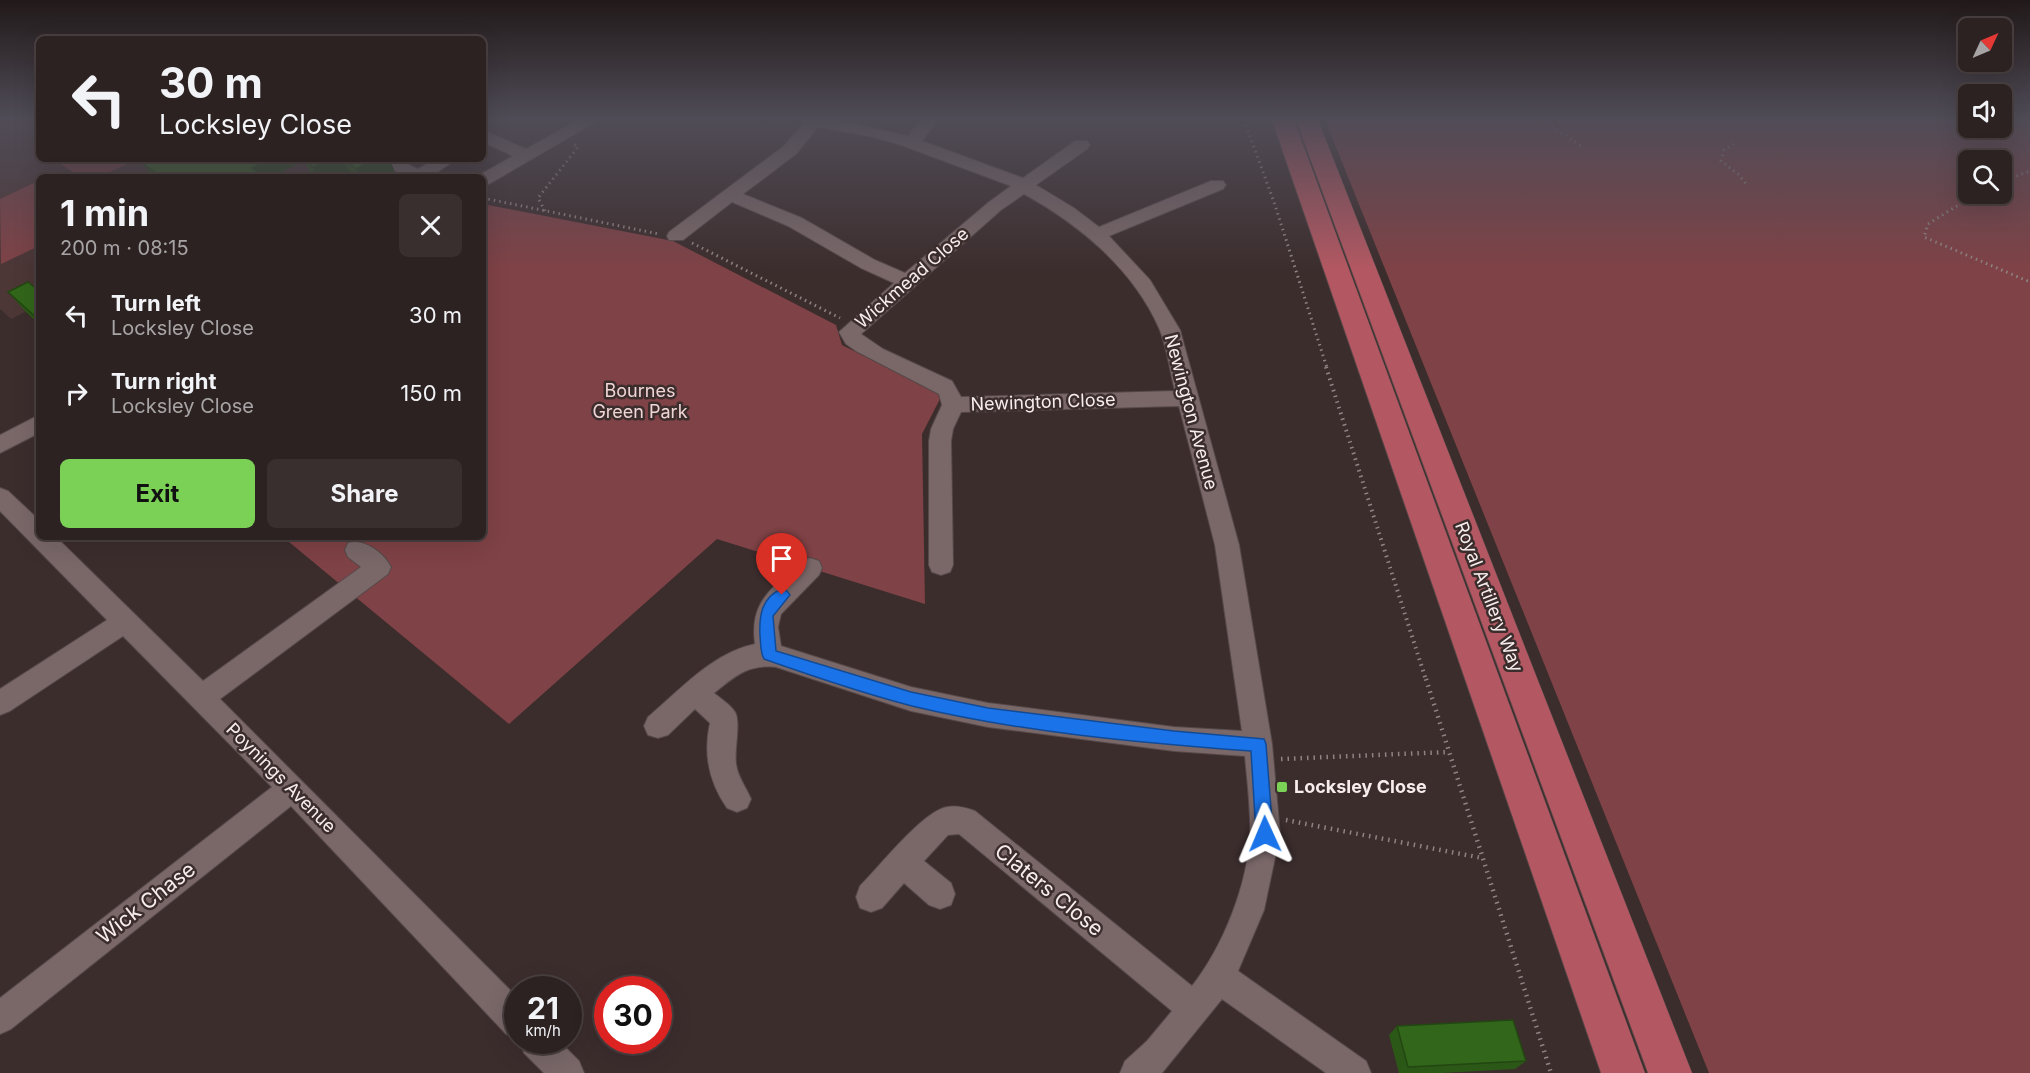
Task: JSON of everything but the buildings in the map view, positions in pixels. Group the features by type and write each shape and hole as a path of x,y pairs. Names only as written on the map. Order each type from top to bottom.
{"main road":[{"name":"Royal Artillery Way","path":"1301,170 1623,1073"},
{"name":"Royal Artillery Way","path":"1326,170 1671,1073"}],"street":[{"path":"486,178 501,170"},
{"path":"676,236 763,170"},
{"name":"Newington Avenue","path":"984,170 1023,185 1060,207 1098,234 1138,280 1165,319 1170,330 1227,545 1259,752"},
{"name":"Wickmead Close","path":"953,405 949,392 944,386 872,352 852,340 849,332 995,206 1045,170"},
{"path":"1098,234 1217,185"},
{"path":"730,195 795,222 868,264 909,282"},
{"name":"Newington Close","path":"941,565 940,441 942,429 953,405 1187,398"},
{"path":"0,445 36,425"},
{"name":"Poynings Avenue","path":"0,497 36,532"},
{"name":"Poynings Avenue","path":"44,540 292,788 504,1008"},
{"path":"202,698 379,567 357,550"},
{"path":"769,655 765,627 769,609 810,568"},
{"path":"0,703 126,621"},
{"path":"658,726 738,661 748,657 769,655 911,699 988,715 1174,738 1259,752 1265,834 1249,910 1219,977 1159,1053 1137,1073"},
{"path":"697,694 725,719 720,741 722,763 727,787 737,799"},
{"name":"Wick Chase","path":"0,1018 292,788"},
{"name":"Claters Close","path":"871,897 938,825 948,820 965,821 1196,1008"},
{"path":"903,862 939,894"},
{"path":"1219,977 1354,1073"},
{"path":"549,1054 567,1073"}],"path":[{"path":"545,211 538,198 560,170"},
{"path":"1262,170 1551,1073"},
{"path":"1733,170 1747,185"},
{"path":"2012,178 2030,171"},
{"path":"1960,204 1928,224 1924,237 2030,282"},
{"path":"1259,752 1449,752"},
{"path":"1264,816 1482,858"}],"shaded area":[{"path":"0,170 312,170 304,174 36,174 36,306 11,319 0,309"}],"green space":[{"path":"70,170 114,170 106,174 76,174"},
{"path":"1345,170 1958,170 1958,204 2012,204 2012,170 2030,170 2030,1073 1709,1073"},
{"path":"34,183 36,185 36,247 1,264 0,199"},
{"name":"Bournes Green Park","path":"486,205 673,241 836,325 842,345 942,395 922,434 925,604 717,539 509,724 287,540 486,540"}],"place":[{"name":"Locksley Close","path":"1282,787"}],"route":[{"path":"782,595 769,609 766,616 765,627 769,655 911,699 988,715 1174,738 1258,744 1265,834"}]}
